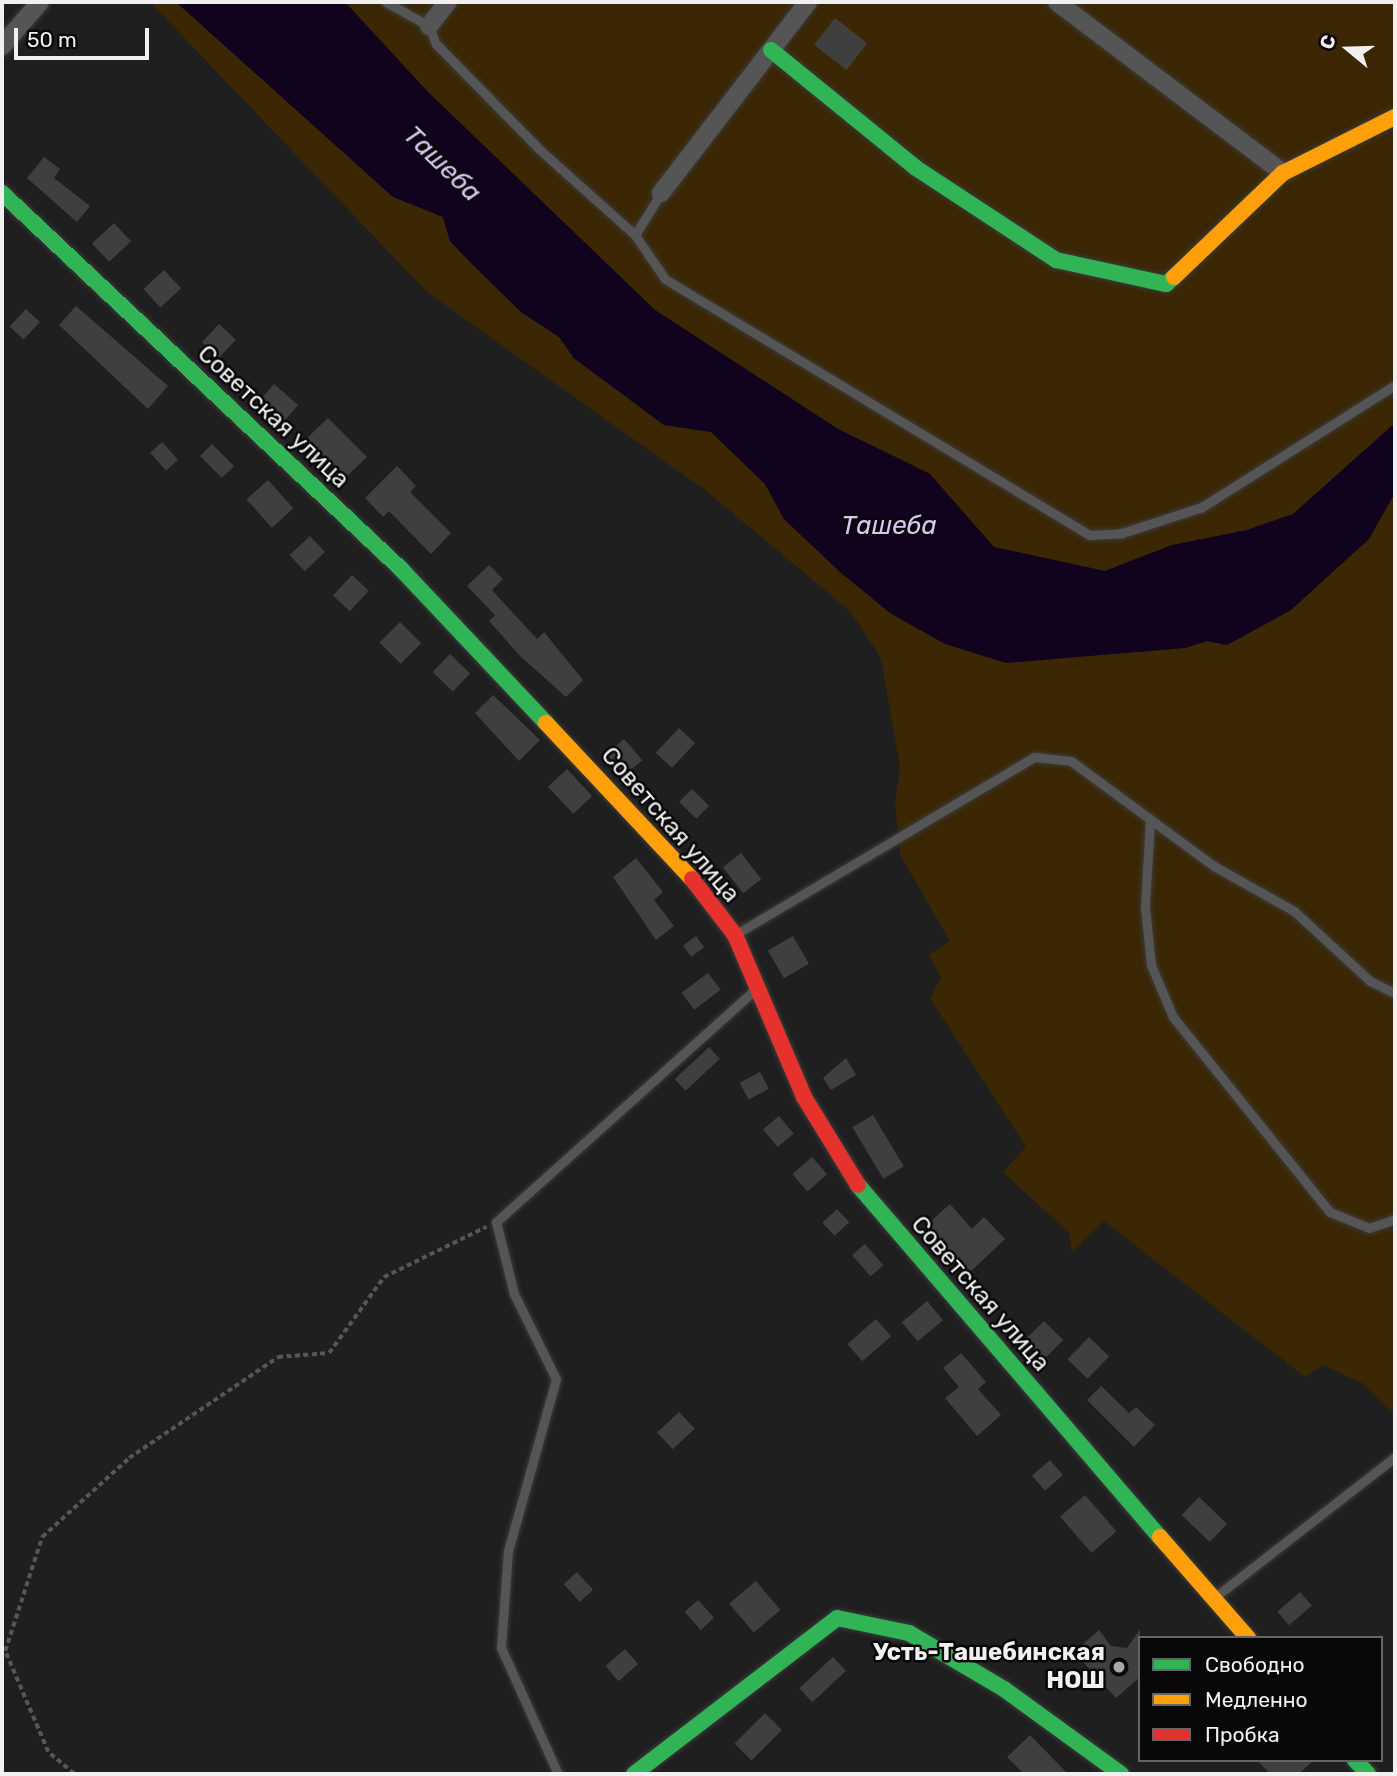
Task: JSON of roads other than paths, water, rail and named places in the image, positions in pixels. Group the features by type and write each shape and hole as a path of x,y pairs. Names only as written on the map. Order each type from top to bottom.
{"street":[{"path":"2,46 40,2"},
{"path":"429,26 447,2"},
{"path":"660,193 808,2"},
{"path":"1057,2 1283,173"},
{"path":"771,50 916,168 1056,260 1166,284 1283,173 1395,117"},
{"name":"Советская улица","path":"2,193 402,570 680,864 735,935 804,1097 864,1194 1246,1636"},
{"path":"634,1774 837,1618 909,1633 1004,1689 1121,1774"}],"lane":[{"path":"386,2 429,26 436,44 540,150 635,235 665,279 1089,536 1122,533 1202,508 1395,385"},
{"path":"635,235 660,193"},
{"path":"735,935 1034,757 1071,761 1213,866 1294,911 1370,981 1395,993"},
{"path":"1150,819 1144,907 1151,965 1173,1017 1330,1212 1369,1228 1395,1219"},
{"path":"558,1774 501,1647 508,1551 556,1379 514,1294 496,1222 759,986"},
{"path":"1214,1598 1395,1457"}],"water":[{"name":"Ташеба","path":"176,2 345,2 427,91 655,310 838,429 930,474 994,547 1105,571 1172,545 1247,530 1293,514 1395,423 1395,493 1369,539 1291,610 1227,645 1207,641 1185,648 1006,663 945,644 890,613 840,572 784,519 765,484 711,432 664,425 574,358 559,337 521,312 450,241 443,217 393,197"}],"place":[{"name":"Усть-Ташебинская НОШ","path":"1119,1667"}]}
